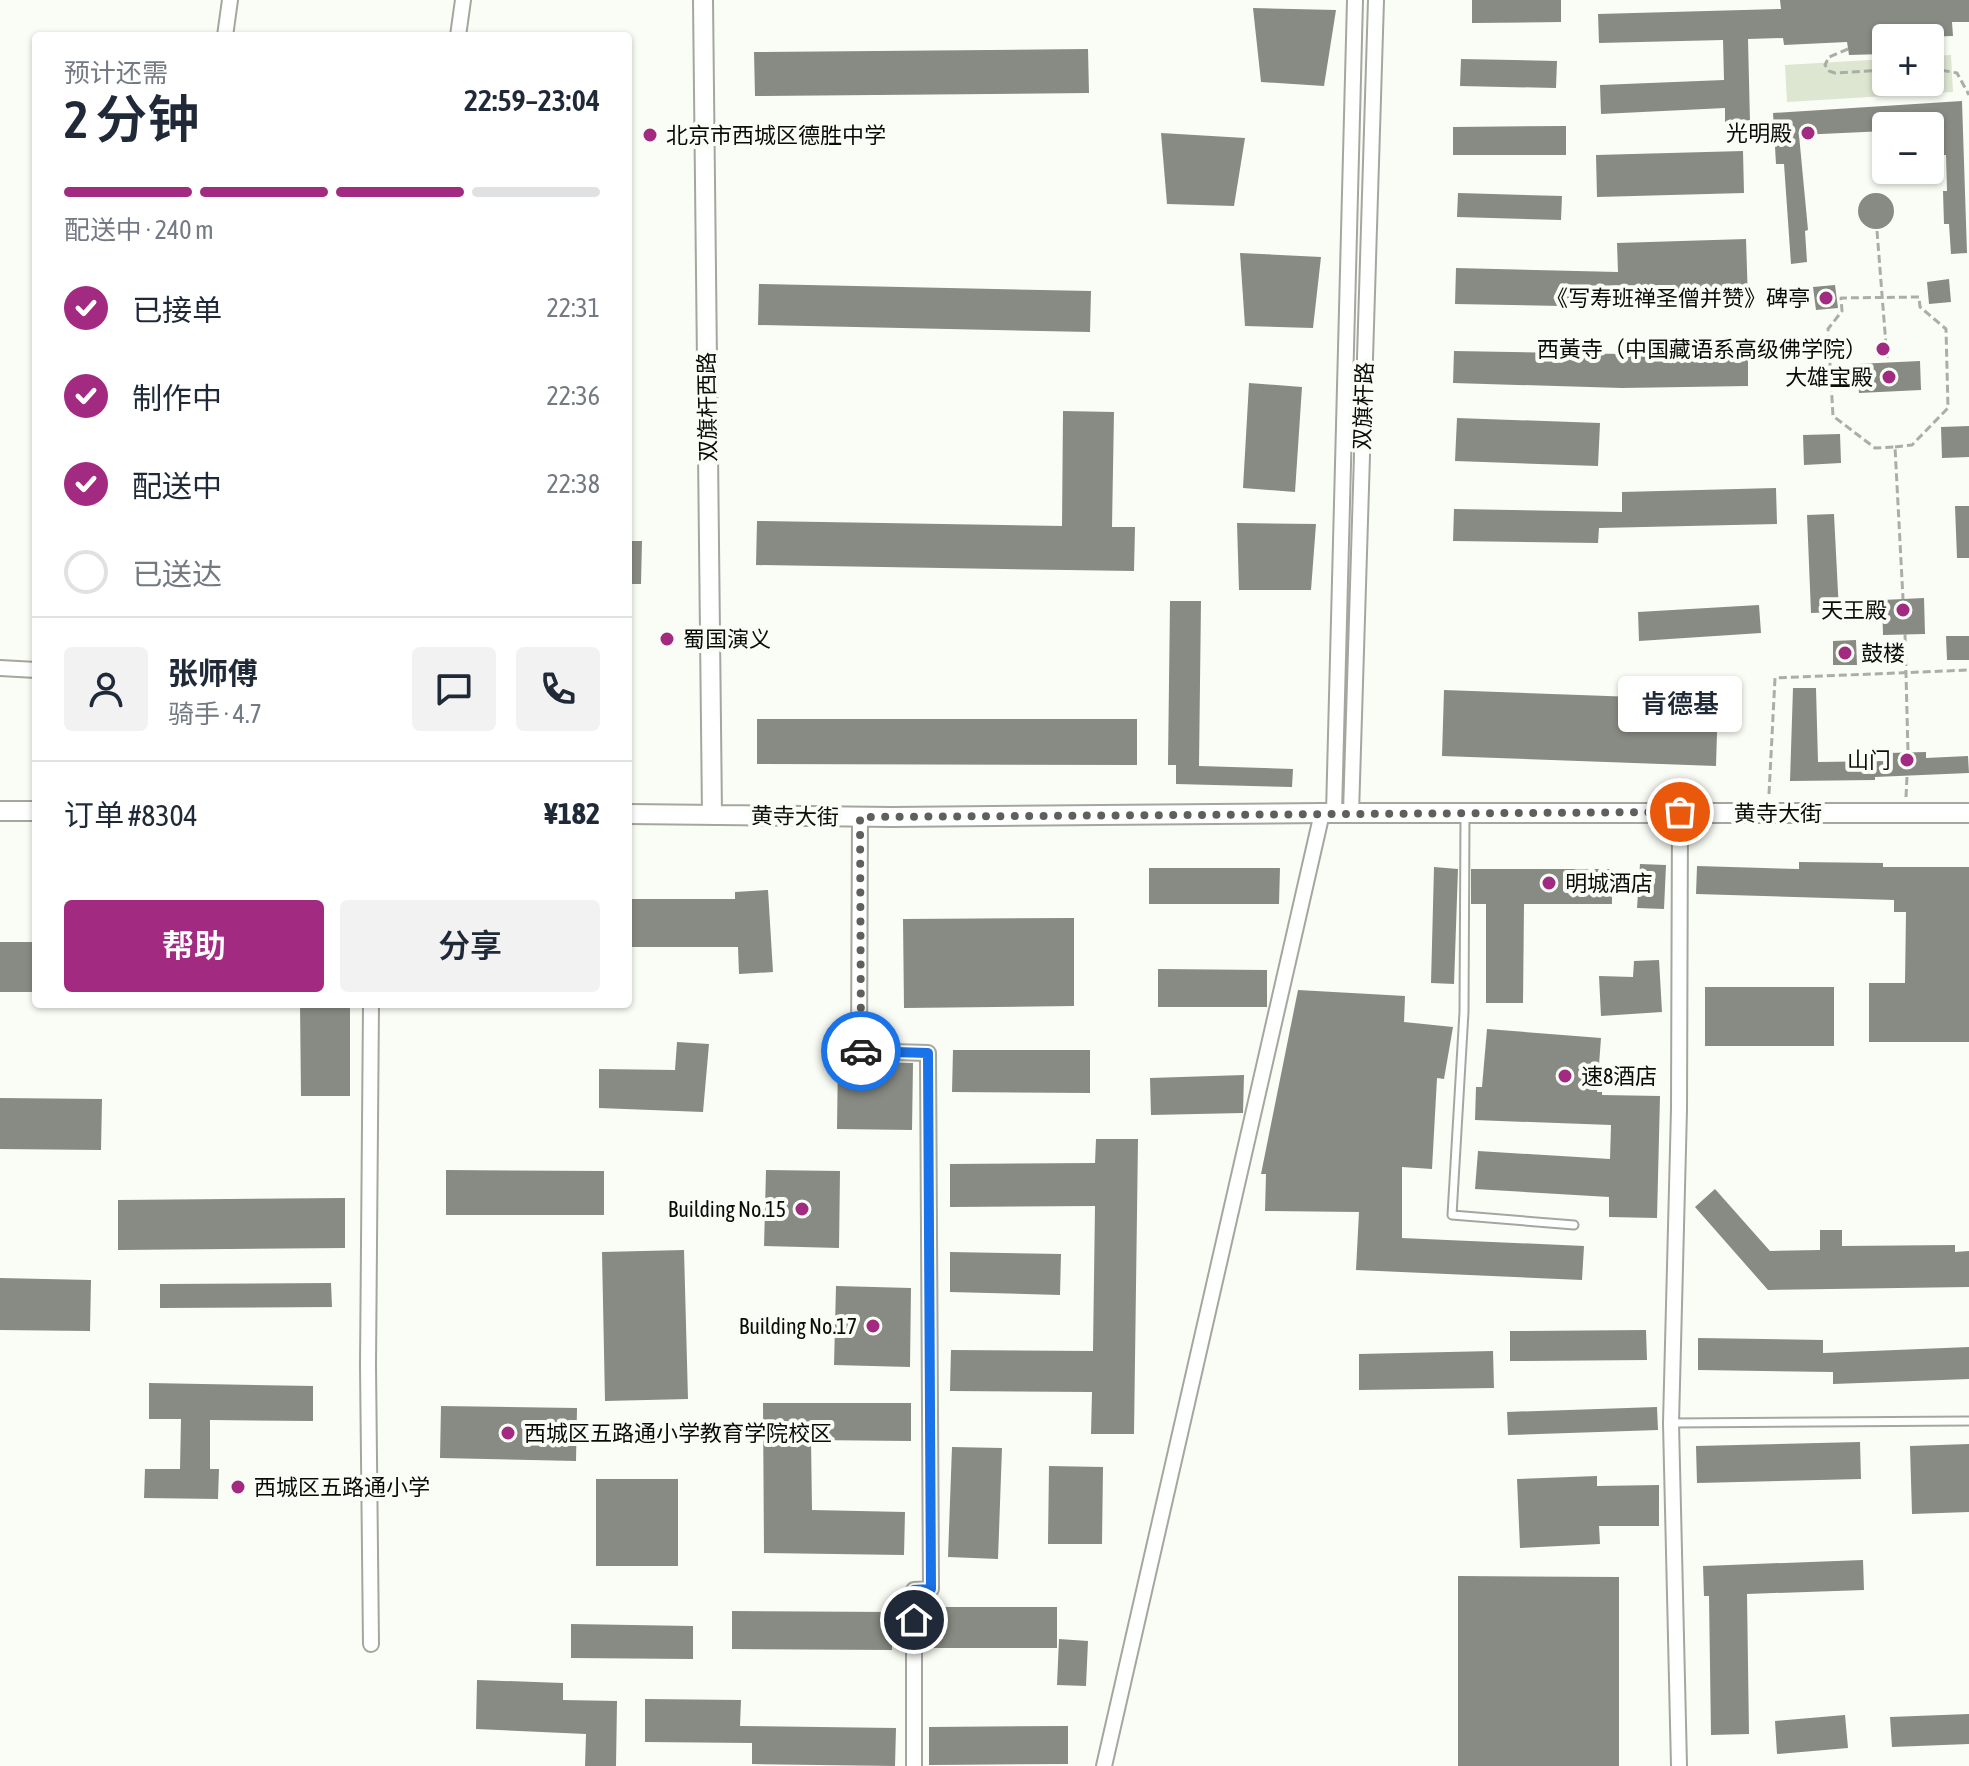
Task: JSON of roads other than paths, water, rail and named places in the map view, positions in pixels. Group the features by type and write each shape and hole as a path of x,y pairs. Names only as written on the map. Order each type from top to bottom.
{"street":[{"path":"226,32 230,0"},
{"path":"459,32 463,0"},
{"name":"双旗杆西路","path":"703,0 712,815"},
{"path":"1104,1766 1336,813 1355,0"},
{"name":"双旗杆路","path":"1336,813 1376,0"},
{"path":"0,668 32,670"},
{"path":"0,811 32,811"},
{"name":"黄寺大街","path":"632,814 860,817 1465,812 1969,813"},
{"path":"1679,1766 1671,1423 1679,1109 1680,812"},
{"path":"860,817 859,1051 928,1053 931,1589 914,1590 914,1766"},
{"path":"371,1008 368,1365 371,1644"}],"lane":[{"path":"1465,812 1464,1012 1452,1215 1574,1225"},
{"path":"1671,1423 1969,1421"}],"place":[{"name":"光明殿","path":"1808,133"},
{"name":"北京市西城区德胜中学","path":"650,135"},
{"name":"《写寿班禅圣僧并赞》碑亭","path":"1826,298"},
{"name":"西黃寺（中国藏语系高级佛学院）","path":"1883,349"},
{"name":"大雄宝殿","path":"1889,377"},
{"name":"天王殿","path":"1903,610"},
{"name":"蜀国演义","path":"667,639"},
{"name":"鼓楼","path":"1845,653"},
{"name":"山门","path":"1907,760"},
{"name":"肯德基","path":"1680,812"},
{"name":"明城酒店","path":"1549,883"},
{"name":"速8酒店","path":"1565,1076"},
{"name":"Building No.15","path":"802,1209"},
{"name":"Building No.17","path":"873,1326"},
{"name":"西城区五路通小学教育学院校区","path":"508,1433"},
{"name":"西城区五路通小学","path":"238,1487"}]}
